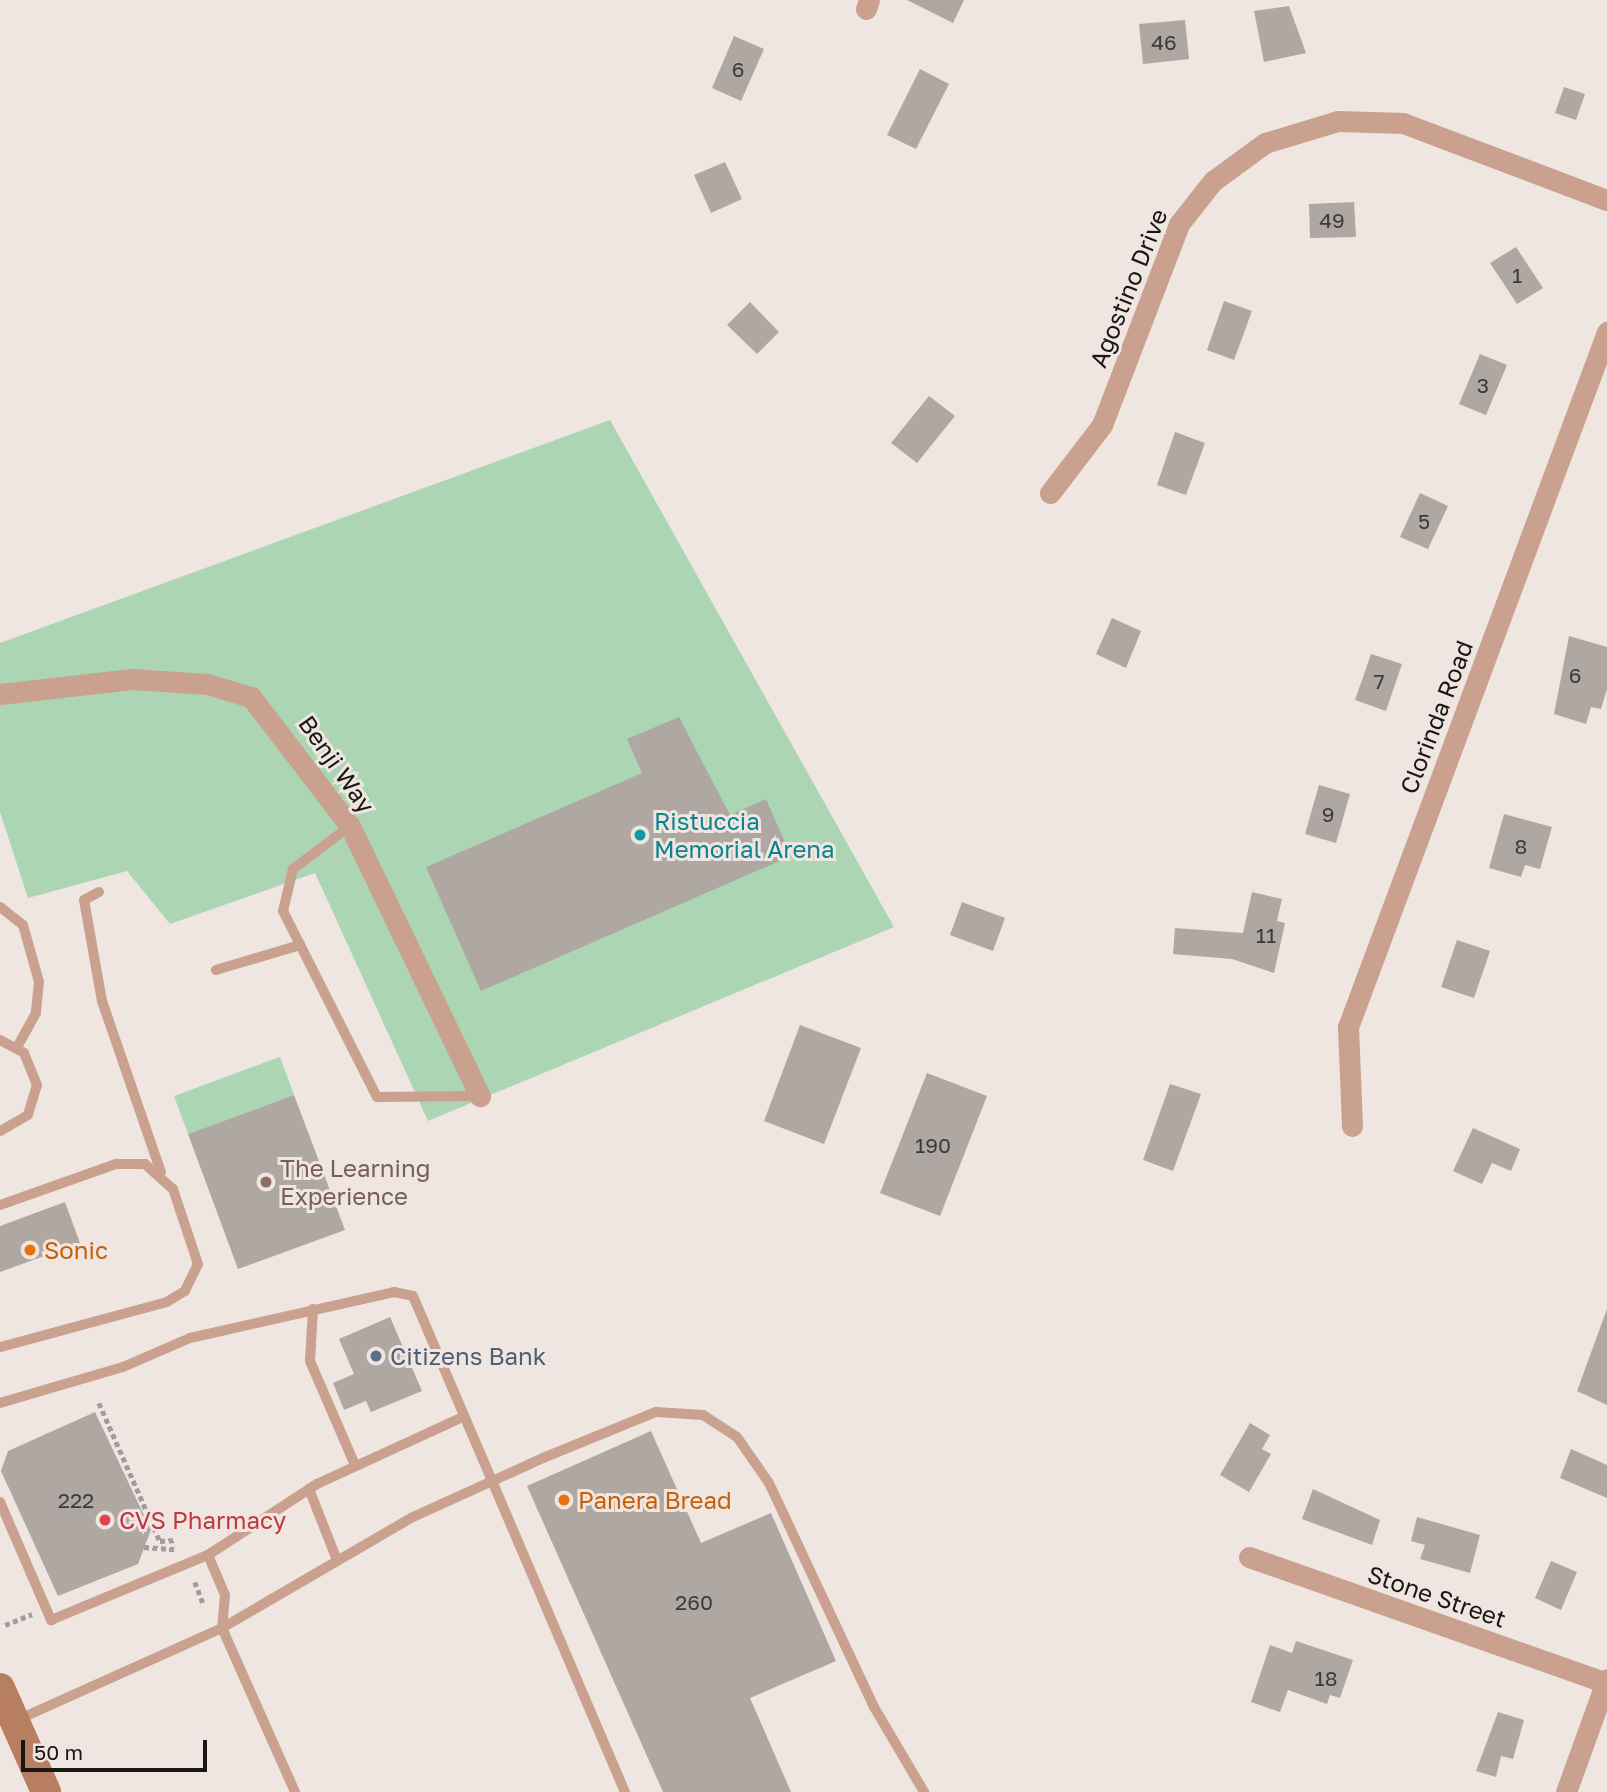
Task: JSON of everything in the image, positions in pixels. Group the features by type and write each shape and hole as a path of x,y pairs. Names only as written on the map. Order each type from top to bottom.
{"main road":[{"path":"0,1688 6,1727 46,1792"}],"street":[{"name":"Agostino Drive","path":"1050,493 1102,425 1179,224 1213,181 1265,143 1338,121 1403,124 1607,200"},
{"name":"Clorinda Road","path":"1352,1126 1348,1027 1607,332"},
{"name":"Benji Way","path":"0,694 132,679 207,684 251,697 351,827 480,1096"},
{"name":"Stone Street","path":"1249,1558 1607,1682"},
{"path":"1566,1792 1607,1682"}],"lane":[{"path":"351,827 293,869 283,912 377,1097 480,1096"},
{"path":"0,1347 99,1325 185,1291 197,1253 162,1174 102,1001 84,900 99,892"},
{"path":"0,906 23,925 39,982 36,1013 17,1047"},
{"path":"216,970 300,945"},
{"path":"0,1040 17,1047 32,1067 35,1101 22,1121 0,1131"},
{"path":"0,1205 126,1162 162,1174"},
{"path":"0,1403 123,1367 190,1338 399,1291 413,1296 489,1482 625,1792"},
{"path":"313,1309 310,1361 355,1465"},
{"path":"6,1727 222,1628 337,1560 489,1482 656,1412 691,1412 724,1426 775,1495 874,1707 923,1792"},
{"path":"0,1502 51,1620 208,1555 310,1489 355,1465 463,1417"},
{"path":"310,1489 337,1560"},
{"path":"208,1555 225,1595 222,1628 295,1792"}],"path":[{"path":"99,1403 160,1541 177,1540"},
{"path":"144,1547 180,1549"},
{"path":"195,1582 204,1605"},
{"path":"5,1625 33,1613"}],"green space":[{"path":"610,420 894,927 428,1121 315,873 170,924 127,871 28,898 0,812 0,643"},
{"path":"280,1057 294,1095 188,1134 174,1096"}],"building":[{"path":"907,0 964,0 953,23"},
{"path":"1289,6 1306,53 1264,62 1254,11"},
{"path":"1185,20 1189,59 1143,64 1139,24"},
{"path":"734,36 764,49 741,101 712,88"},
{"path":"920,69 949,84 916,149 887,135"},
{"path":"1564,87 1585,94 1576,120 1555,113"},
{"path":"725,162 742,199 711,213 694,175"},
{"path":"1354,202 1356,237 1310,238 1309,204"},
{"path":"1516,247 1543,288 1517,304 1490,263"},
{"path":"1224,301 1252,311 1234,360 1207,350"},
{"path":"750,302 779,332 757,354 727,325"},
{"path":"1480,354 1507,365 1486,415 1459,404"},
{"path":"929,396 955,416 917,463 891,443"},
{"path":"1175,432 1205,443 1186,495 1157,485"},
{"path":"1420,493 1448,506 1428,549 1400,537"},
{"path":"1112,618 1141,631 1126,668 1096,654"},
{"path":"1569,636 1607,647 1607,689 1601,709 1591,707 1586,724 1554,714"},
{"path":"1371,654 1402,664 1386,711 1355,700"},
{"name":"Ristuccia Memorial Arena","path":"679,717 730,815 766,799 791,856 481,991 426,867 642,773 627,739"},
{"path":"1319,785 1350,794 1336,843 1305,834"},
{"path":"1504,814 1552,827 1540,869 1525,865 1521,877 1489,868"},
{"path":"1252,892 1282,899 1277,921 1285,923 1274,973 1232,959 1173,954 1175,928 1243,933"},
{"path":"962,902 1005,918 993,951 950,935"},
{"path":"1457,940 1490,951 1474,998 1441,987"},
{"path":"800,1025 861,1048 824,1144 764,1121"},
{"path":"927,1073 987,1096 940,1216 880,1193"},
{"path":"1170,1084 1201,1094 1173,1171 1143,1160"},
{"name":"The Learning Experience","path":"294,1095 345,1230 238,1269 188,1134"},
{"path":"1473,1128 1520,1149 1511,1171 1492,1163 1482,1184 1453,1171"},
{"name":"Sonic","path":"65,1202 80,1243 0,1272 0,1226"},
{"path":"1607,1309 1607,1405 1577,1391"},
{"name":"Citizens Bank","path":"390,1317 422,1391 371,1412 366,1401 344,1410 333,1383 354,1374 339,1339"},
{"name":"CVS Pharmacy","path":"95,1412 151,1530 138,1564 58,1596 1,1471 8,1451"},
{"path":"1250,1423 1270,1435 1262,1449 1271,1454 1249,1492 1220,1475"},
{"path":"651,1431 701,1543 771,1513 836,1661 750,1698 791,1792 663,1792 527,1486"},
{"path":"1571,1449 1607,1465 1607,1498 1560,1478"},
{"path":"1313,1489 1380,1520 1372,1545 1302,1519"},
{"path":"1417,1517 1480,1535 1470,1573 1420,1559 1425,1545 1411,1541"},
{"path":"1551,1561 1577,1572 1561,1610 1535,1598"},
{"path":"1296,1641 1353,1660 1340,1698 1330,1695 1327,1704 1288,1690 1280,1712 1251,1702 1270,1645 1292,1653"},
{"path":"1498,1712 1524,1720 1513,1759 1501,1756 1496,1777 1476,1771"}],"place":[{"name":"Ristuccia Memorial Arena","path":"640,835"},
{"name":"The Learning Experience","path":"266,1182"},
{"name":"Sonic","path":"30,1250"},
{"name":"Citizens Bank","path":"376,1356"},
{"name":"Panera Bread","path":"564,1500"},
{"name":"CVS Pharmacy","path":"105,1520"}]}
